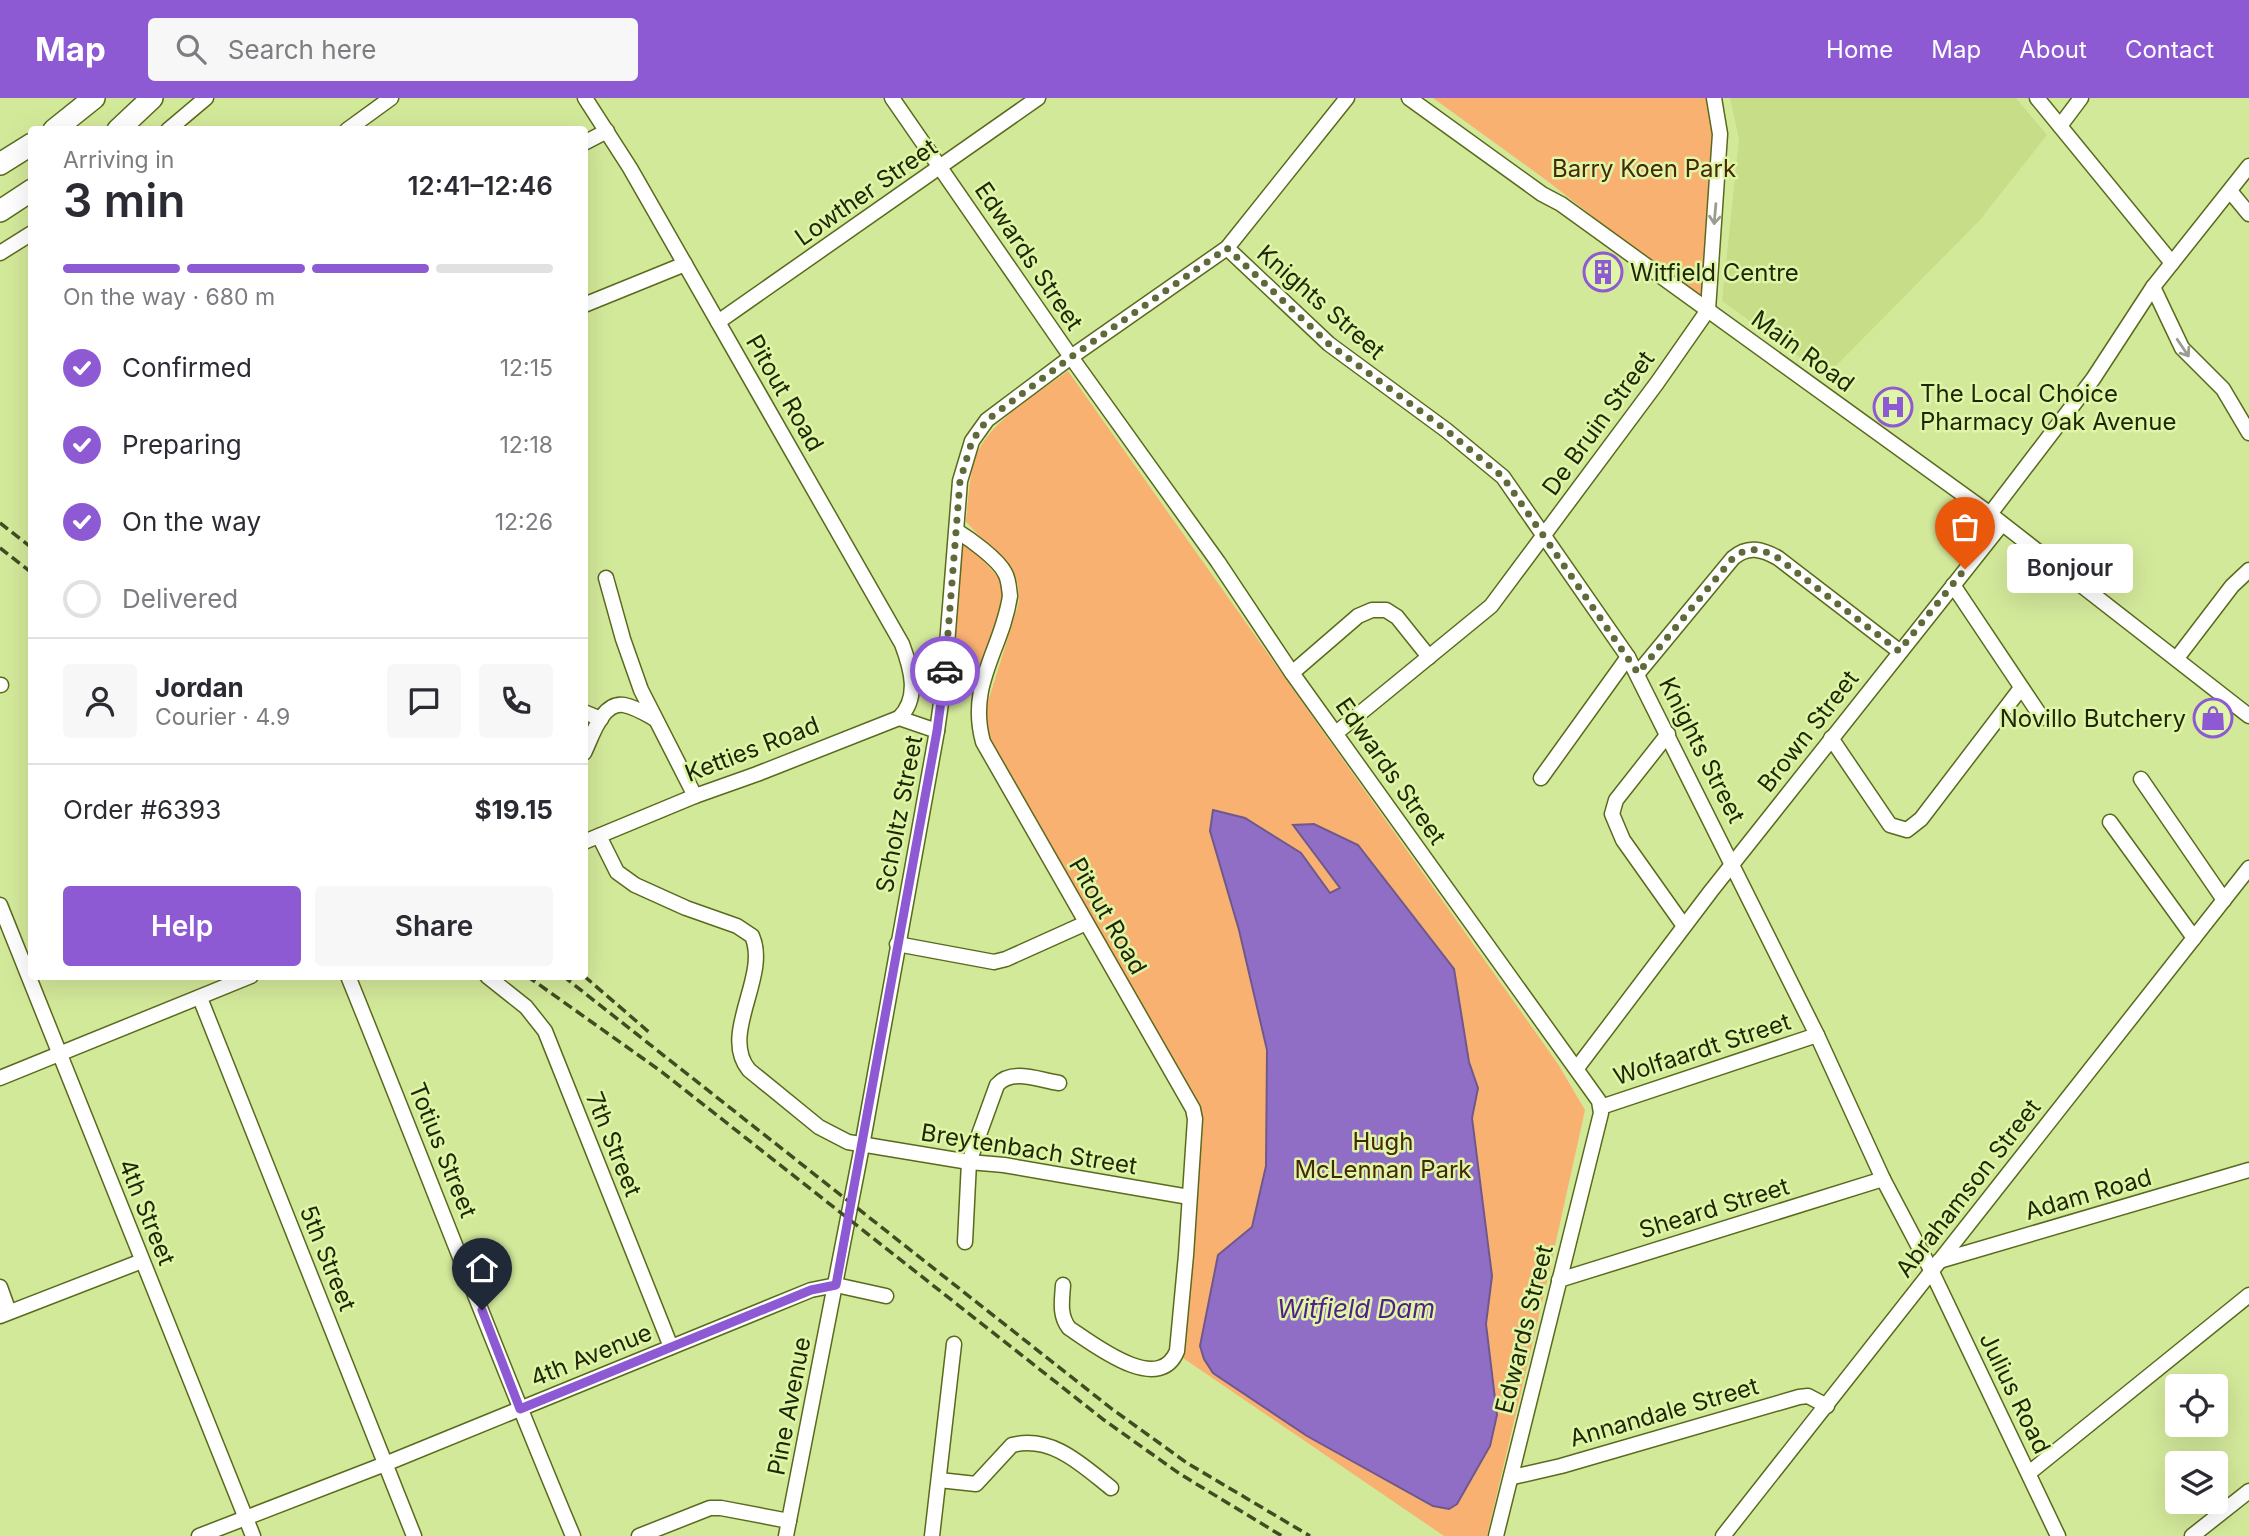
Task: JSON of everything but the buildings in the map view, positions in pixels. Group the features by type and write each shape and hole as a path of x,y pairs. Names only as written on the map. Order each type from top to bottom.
{"highway":[{"path":"59,126 94,98"},
{"path":"122,126 152,98"},
{"path":"0,164 28,146"},
{"path":"0,211 28,193"}],"street":[{"path":"173,126 206,98"},
{"path":"352,126 391,98"},
{"name":"Pitout Road","path":"585,98 685,264 902,644 910,664 912,689 908,707 899,718"},
{"name":"Edwards Street","path":"892,98 1071,357 1219,562 1292,673 1599,1101 1601,1107 1513,1477 1496,1536"},
{"name":"Lowther Street","path":"718,322 1038,98"},
{"name":"Scholtz Street","path":"836,1285 937,731 944,682 960,481 965,456 975,435 995,414 1071,357 1227,248 1347,98"},
{"name":"Main Road","path":"1409,98 1533,188 1562,204 1996,519 2249,716"},
{"name":"Main Road","path":"1425,98 1546,188 1562,204"},
{"path":"1708,310 1720,134 1714,98"},
{"path":"2037,98 2172,263"},
{"path":"2060,126 2081,98"},
{"path":"588,141 607,131"},
{"name":"Brown Street","path":"1577,1068 1684,926 1953,584 2153,287 2249,166"},
{"path":"2230,191 2249,214"},
{"path":"0,253 28,236"},
{"name":"Knights Street","path":"1227,248 1329,344 1446,430 1503,477 1638,673 1817,1035 1883,1179 1935,1266"},
{"path":"588,304 685,264"},
{"path":"2153,287 2182,348 2223,389 2249,433"},
{"name":"De Bruin Street","path":"1336,733 1487,610 1657,383 1708,310"},
{"name":"Pitout Road","path":"957,531 1002,568 1010,596 978,701 978,722 983,742 1193,1109 1195,1119 1178,1352 1174,1360 1159,1368 1132,1366 1116,1359 1069,1328 1061,1311 1063,1285"},
{"path":"1638,673 1733,558 1740,553 1756,549 1778,558 1899,651"},
{"path":"2178,659 2232,586 2249,570"},
{"path":"606,578 641,690 695,796"},
{"path":"1953,584 2042,718"},
{"path":"1292,673 1358,616 1371,610 1386,610 1397,617 1429,657"},
{"path":"1541,778 1628,657"},
{"path":"1831,738 1890,825 1907,830 1921,819 2021,688"},
{"path":"588,745 601,719 610,708 623,705 655,719"},
{"path":"588,714 601,719"},
{"path":"899,718 937,731"},
{"name":"Ketties Road","path":"588,840 695,796 899,718"},
{"path":"1668,734 1616,800 1612,818 1623,840 1684,926"},
{"path":"2141,779 2224,900"},
{"path":"2110,822 2194,938"},
{"name":"Breytenbach Street","path":"599,836 617,872 635,885 686,908 743,928 752,936 757,954 739,1039 741,1059 749,1070 819,1127 837,1138 862,1146 969,1162 1004,1164 1189,1197"},
{"name":"Abrahamson Street","path":"1723,1536 2249,868"},
{"name":"4th Street","path":"0,905 5,933 60,1054 253,1536"},
{"path":"897,944 994,962 1086,923"},
{"path":"0,1078 242,980"},
{"name":"Totius Street","path":"350,980 573,1536"},
{"name":"7th Street","path":"492,980 526,1007 545,1031 671,1347"},
{"name":"5th Street","path":"200,998 414,1536"},
{"name":"Wolfaardt Street","path":"1601,1107 1817,1035"},
{"path":"965,1242 969,1162 991,1097 1003,1078 1015,1075 1059,1083"},
{"name":"Adam Road","path":"1935,1266 2249,1170"},
{"name":"Sheard Street","path":"1559,1280 1883,1179"},
{"path":"0,1287 5,1314 142,1261"},
{"name":"Julius Road","path":"1935,1266 2058,1536"},
{"name":"4th Avenue","path":"199,1536 385,1464 811,1290 836,1285 886,1296"},
{"name":"Pine Avenue","path":"788,1529 836,1285"},
{"path":"2028,1473 2249,1295"},
{"path":"932,1536 954,1344"},
{"name":"Annandale Street","path":"1513,1477 1799,1397 1808,1396 1827,1406"},
{"path":"939,1480 976,1484 1012,1445 1019,1443 1062,1451 1111,1488"},
{"path":"2192,1536 2249,1491"},
{"path":"639,1536 710,1508 722,1508 788,1529"}],"shaded area":[{"path":"1730,98 2016,98 2047,135 1980,220 1826,376 1722,301 1739,139"}],"green space":[{"name":"Barry Koen Park","path":"1433,98 1708,98 1715,138 1702,301 1546,180"},
{"name":"Hugh McLennan Park","path":"1068,371 1558,1064 1585,1110 1487,1536 1444,1536 1183,1358 1198,1110 987,746 986,708 1019,602 1018,585 1013,570 966,522 972,472 982,443 992,431 1016,409"},
{"path":"963,539 1003,582 1005,599 974,695 951,697"}],"water":[{"name":"Witfield Dam","path":"1213,810 1245,818 1301,853 1330,893 1340,888 1293,825 1314,824 1358,845 1454,969 1469,1062 1478,1088 1472,1118 1492,1276 1486,1324 1497,1415 1490,1446 1457,1504 1449,1509 1433,1506 1307,1436 1213,1373 1204,1359 1200,1346 1218,1255 1252,1227 1266,1166 1267,1050 1239,930 1210,831"}],"railway":[{"path":"0,523 28,545"},
{"path":"0,548 28,570"},
{"path":"588,979 650,1033"},
{"path":"533,980 662,1072 1104,1420 1180,1474 1282,1536"},
{"path":"568,980 1112,1409 1187,1463 1310,1536"}],"way so far":[{"path":"945,671 960,481 965,456 975,435 987,420 1071,357 1227,248 1338,352 1446,430 1503,477 1638,673 1733,558 1746,550 1763,550 1778,558 1899,651 1965,569"}],"place":[{"name":"Witfield Centre","path":"1603,272"},
{"name":"The Local Choice Pharmacy Oak Avenue","path":"1893,407"},
{"name":"Bonjour","path":"1965,569"},
{"name":"Novillo Butchery","path":"2213,718"}],"route":[{"path":"482,1310 520,1409 811,1290 836,1285 937,731 945,671"}]}
